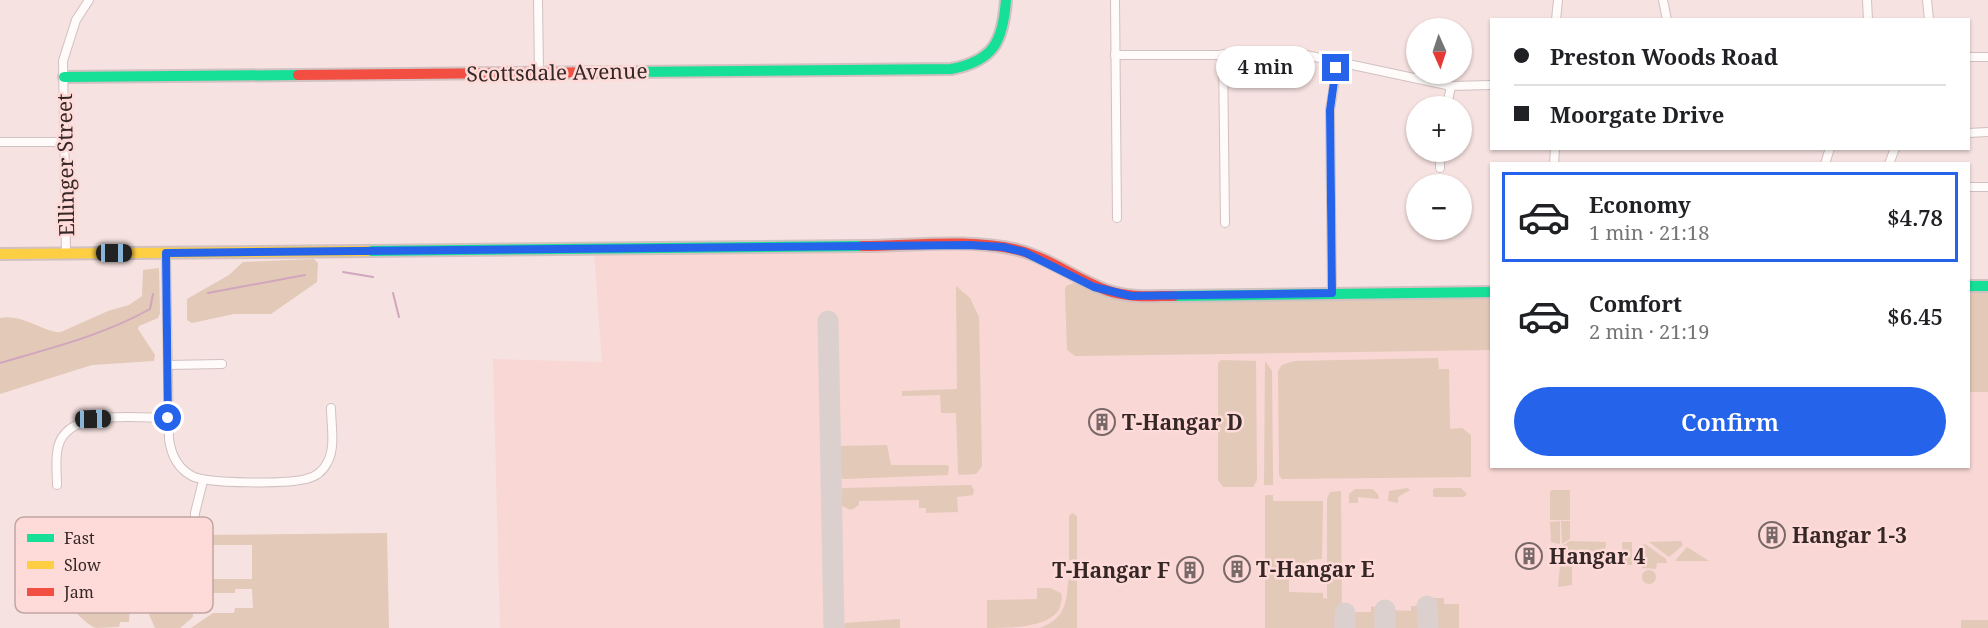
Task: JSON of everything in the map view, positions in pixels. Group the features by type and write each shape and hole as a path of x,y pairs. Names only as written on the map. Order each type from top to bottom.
{"main road":[{"name":"Scottsdale Avenue","path":"64,77 963,67 985,57 1000,39 1006,0"},
{"path":"0,254 969,245 1003,247 1024,252 1094,287 1131,296 1490,292"},
{"path":"1970,286 1988,286"}],"street":[{"name":"Ellinger Street","path":"66,254 63,61 69,37 89,0"},
{"path":"538,0 539,73"},
{"path":"1115,0 1117,218"},
{"path":"1556,18 1558,0"},
{"path":"1663,0 1667,18"},
{"path":"1867,0 1868,18"},
{"path":"1927,0 1929,18"},
{"path":"1115,55 1281,53 1338,61 1451,86 1465,88 1490,85"},
{"path":"1223,54 1225,223"},
{"path":"1970,57 1988,57"},
{"path":"1332,293 1330,110 1338,61"},
{"path":"1449,96 1451,86"},
{"path":"1970,133 1988,132"},
{"path":"0,142 64,142"},
{"path":"1440,162 1440,168"},
{"path":"1970,187 1988,187"},
{"path":"166,253 168,418 174,457 186,472 203,480 297,480 314,476 327,463 330,456 331,408"},
{"path":"168,365 222,364"},
{"path":"57,485 58,446 62,437 75,424 93,419 168,418"},
{"path":"195,517 203,480"}],"shaded area":[{"path":"987,249 1024,256 1074,283 1124,300 1163,302 1490,298 1490,468 1970,468 1970,292 1988,292 1988,628 500,628 493,359 602,362 594,252"},
{"path":"314,259 318,263 317,282 271,314 234,314 192,323 187,320 187,299 229,275 243,262"},
{"path":"159,268 160,313 158,318 139,326 138,329 155,355 154,361 92,365 0,394 0,318 17,318 48,330 61,332 108,311 129,305 142,296 143,270"},
{"path":"1074,283 1108,297 1142,302 1490,297 1490,350 1075,356 1067,350 1066,286"},
{"path":"956,286 970,298 979,317 982,466 976,474 959,475 956,413 941,413 940,395 902,396 902,391 957,389"},
{"path":"1970,291 1988,291 1988,392 1970,392"},
{"path":"1438,358 1439,369 1449,369 1450,429 1462,428 1471,435 1471,477 1282,479 1279,475 1278,371 1282,365 1294,361"},
{"path":"1221,360 1256,361 1257,480 1253,487 1223,487 1218,480 1218,363"},
{"path":"1265,361 1272,371 1273,485 1264,485"},
{"path":"887,445 891,465 946,465 949,466 948,475 843,479 840,477 840,446"},
{"path":"971,485 974,490 973,495 957,497 958,512 926,513 926,508 919,508 919,500 859,501 859,505 851,510 842,506 840,501 842,488"},
{"path":"1407,488 1410,490 1398,497 1398,503 1388,501 1389,491"},
{"path":"1461,488 1467,494 1464,497 1433,497 1433,489"},
{"path":"1355,489 1373,489 1379,496 1378,499 1358,497 1358,503 1349,503 1349,494"},
{"path":"1570,490 1570,520 1550,520 1550,491"},
{"path":"1341,491 1342,628 1265,628 1265,495 1273,495 1273,501 1323,501 1322,559 1309,560 1308,568 1289,569 1289,592 1323,593 1323,598 1327,599 1327,499 1330,492"},
{"path":"1072,513 1077,516 1077,561 1074,564 1069,559 1069,516"},
{"path":"1560,521 1560,544 1551,542 1550,522"},
{"path":"1561,521 1570,521 1570,539 1562,544"},
{"path":"387,533 389,628 191,628 213,613 234,613 235,608 253,608 252,589 235,589 235,593 213,593 213,579 252,579 252,545 213,545 213,535"},
{"path":"1570,541 1606,542 1605,554 1572,554 1572,585 1558,587 1562,546"},
{"path":"1681,541 1683,545 1669,557 1649,542"},
{"path":"1622,542 1632,542 1632,565 1623,565"},
{"path":"1645,544 1666,559 1667,563 1657,563 1656,569 1642,568 1644,546 1642,545"},
{"path":"1687,547 1709,561 1675,561"},
{"path":"1646,570 1652,570 1656,577 1652,584 1646,584 1642,580 1642,574"},
{"path":"1071,578 1077,581 1077,628 1040,628 1054,620 1063,610 1068,581"},
{"path":"1037,588 1050,588 1061,593 1060,607 1055,614 1039,623 1007,628 987,628 987,600 1037,599"},
{"path":"1434,598 1444,598 1444,604 1459,604 1459,628 1432,628 1431,602"},
{"path":"1371,606 1381,609 1381,628 1348,628 1349,612 1371,612"},
{"path":"1411,606 1422,606 1423,628 1389,628 1389,610 1411,611"},
{"path":"76,613 130,613 129,622 120,622 119,627 96,628"},
{"path":"148,613 193,613 193,617 180,628 155,628"},
{"path":"900,619 900,628 843,628 845,623"},
{"path":"1961,620 1988,620 1988,628 1961,628"}],"waterway":[{"path":"343,272 373,277"},
{"path":"208,293 305,275"},
{"path":"393,293 399,317"},
{"path":"0,363 77,340 132,318 150,309 153,294"}],"taxiway":[{"path":"828,321 834,628"},
{"path":"1427,606 1428,628"},
{"path":"1385,610 1385,628"},
{"path":"1345,613 1345,628"}],"traffic: fast":[{"path":"633,72 951,69 977,61 994,47 1002,27 1006,0"},
{"path":"64,77 298,75"},
{"path":"368,251 862,246"},
{"path":"1970,286 1988,286"},
{"path":"1174,296 1490,292"}],"traffic: slow":[{"path":"0,254 368,251"}],"traffic: jam":[{"path":"298,75 633,72"},
{"path":"862,246 960,243 999,246 1018,250 1052,263 1114,293 1174,296"}],"place":[{"name":"T-Hangar D","path":"1102,422"},
{"name":"Hangar 1-3","path":"1772,535"},
{"name":"Hangar 4","path":"1529,556"},
{"name":"T-Hangar E","path":"1237,569"},
{"name":"T-Hangar F","path":"1190,570"}],"route":[{"path":"168,418 166,253 969,245 1015,249 1043,259 1094,287 1131,296 1332,293 1330,110 1336,68"}]}
